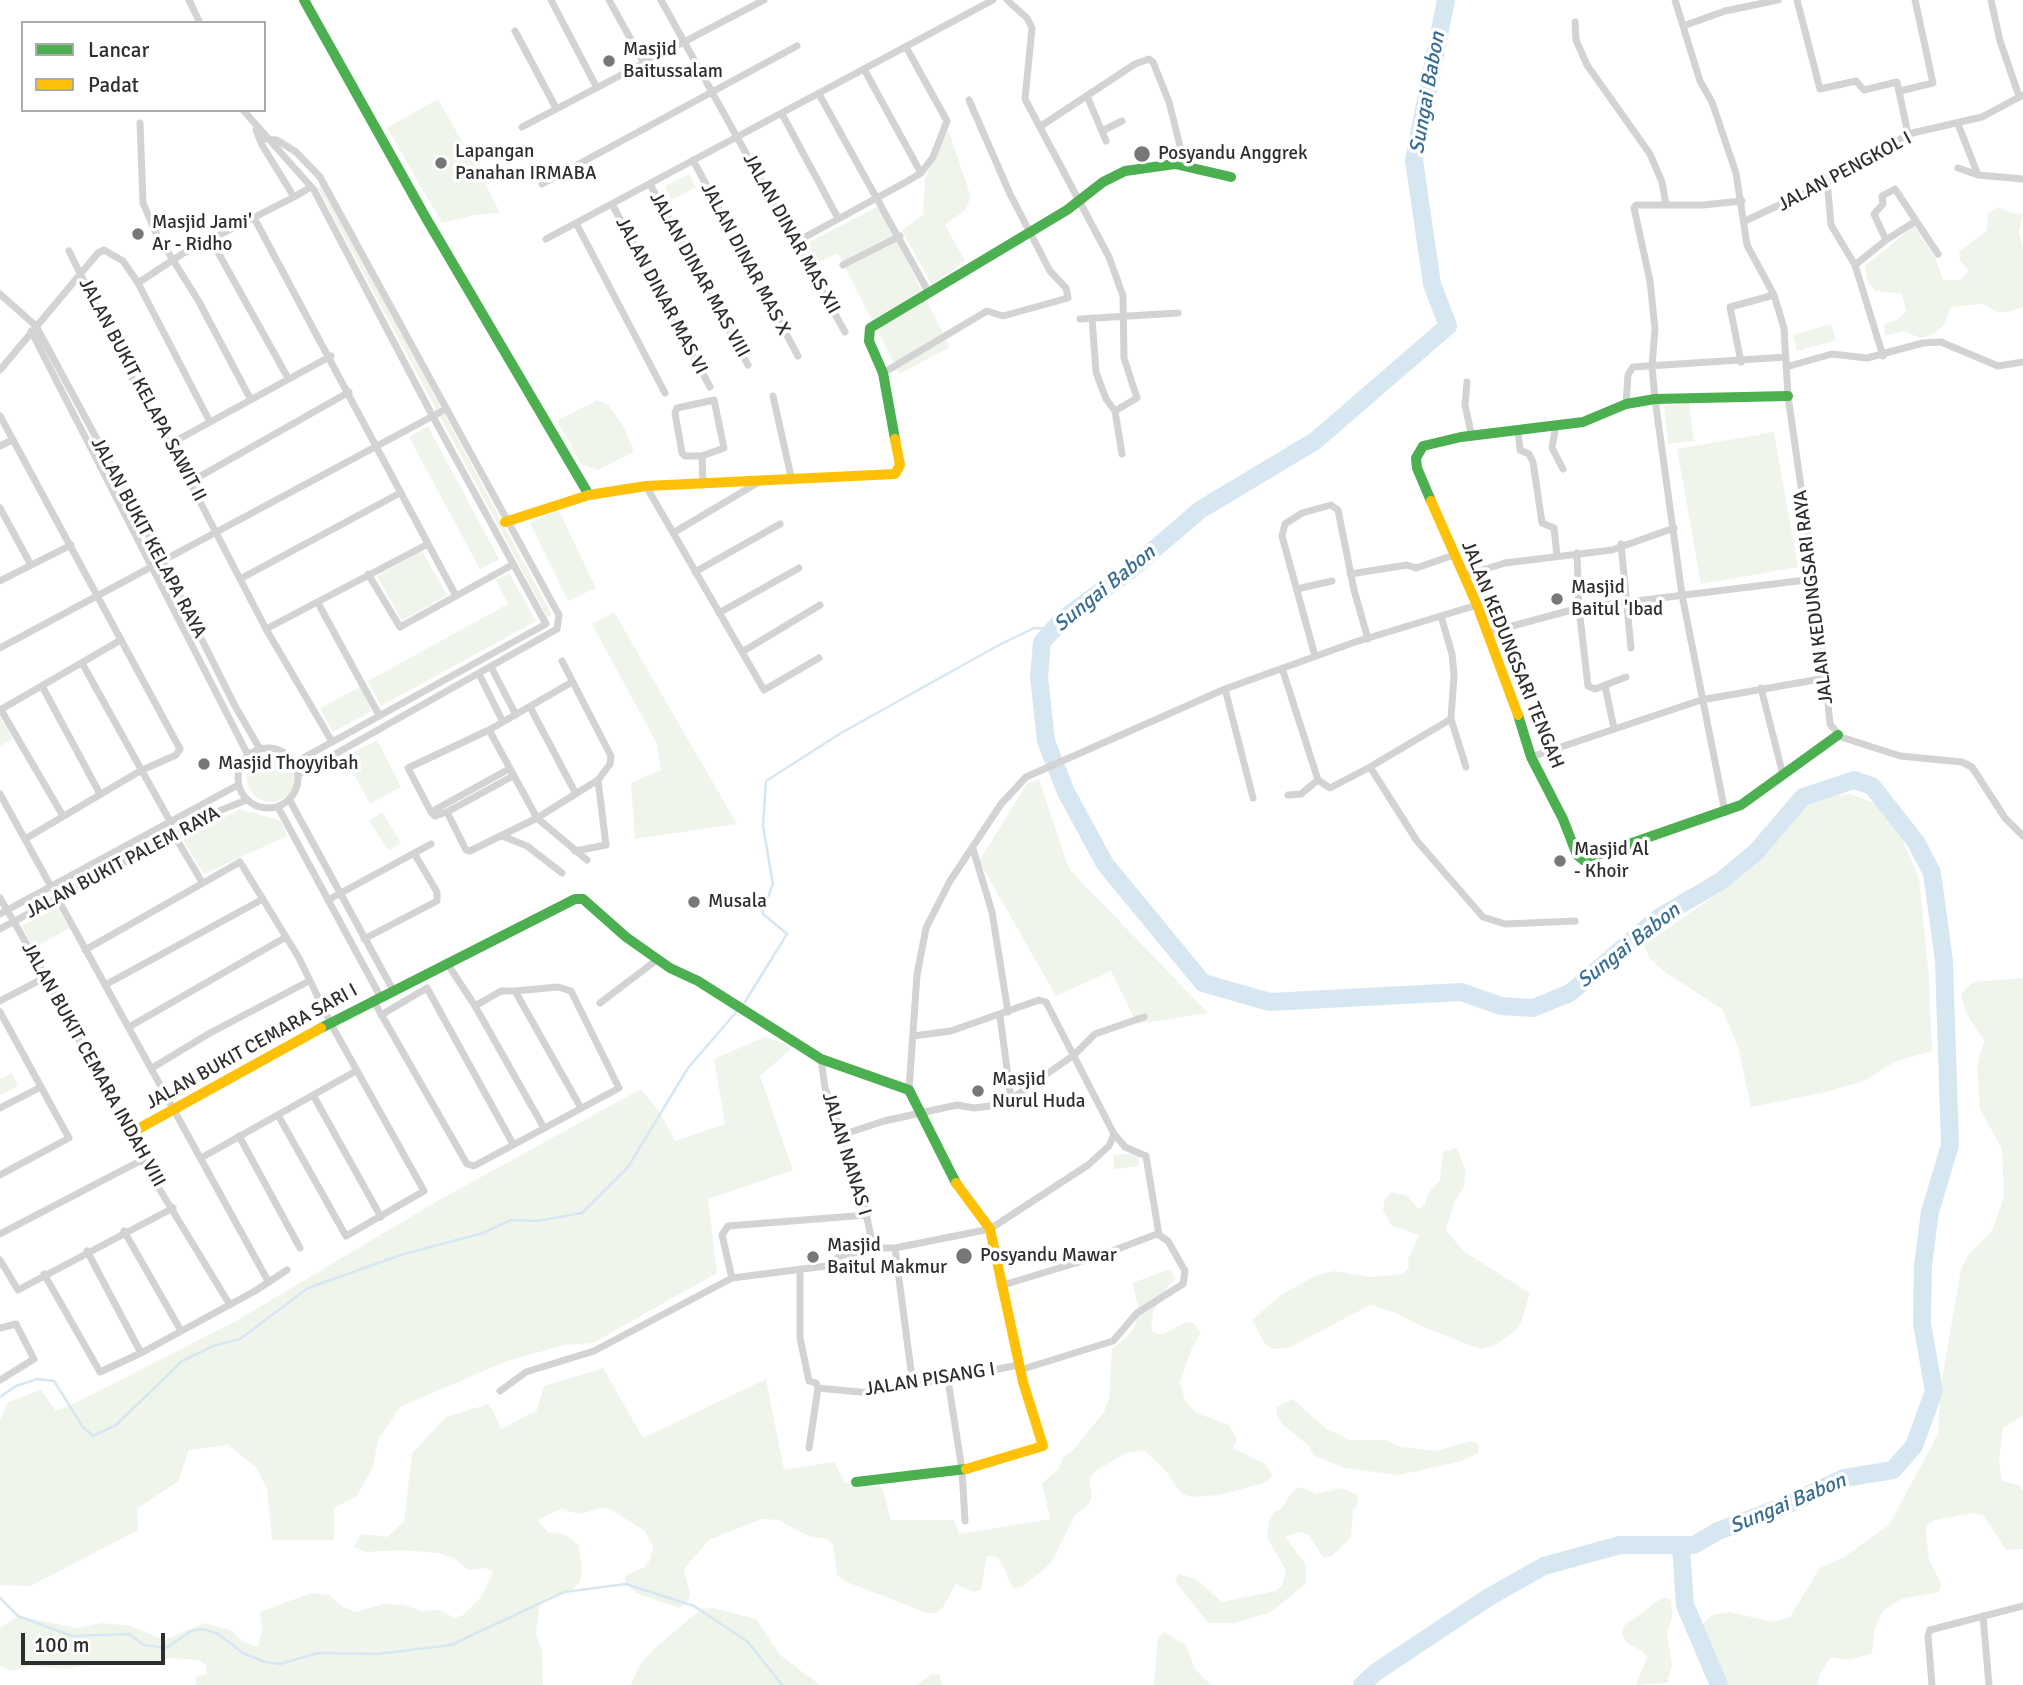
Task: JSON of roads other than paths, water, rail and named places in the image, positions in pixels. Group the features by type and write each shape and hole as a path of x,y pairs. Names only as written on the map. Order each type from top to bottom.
{"street":[{"path":"189,0 199,21"},
{"path":"304,0 426,218 589,495"},
{"path":"551,0 597,88"},
{"path":"609,0 644,63"},
{"path":"522,127 764,0"},
{"path":"546,239 993,0"},
{"path":"1007,0 1027,18 1032,28 1024,92 1115,271 1123,296 1124,358 1137,398 1115,411"},
{"name":"JALAN KEDUNGSARI RAYA","path":"1675,0 1700,81 1712,102 1731,158 1742,201 1747,245 1773,295 1784,328 1788,396 1814,579 1830,724 1838,735"},
{"path":"1683,26 1725,11 1778,0"},
{"path":"1797,0 1820,89 1856,82 1864,90 1896,82 1908,134"},
{"path":"1900,91 1933,83 1915,0"},
{"path":"1991,0 2000,41 2021,95"},
{"name":"JALAN DINAR MAS XII","path":"662,1 845,332"},
{"path":"1575,22 1576,40 1587,65 1650,154 1662,182 1666,205"},
{"path":"515,31 556,108"},
{"path":"542,184 797,46"},
{"path":"796,242 921,173 933,157 946,127 946,120 906,47"},
{"path":"1041,126 1135,64 1149,59 1153,62 1170,103 1185,166"},
{"path":"864,69 921,173"},
{"path":"819,94 900,236 929,293"},
{"name":"JALAN PENGKOL I","path":"1745,221 1827,180 1908,134 1982,117 2021,95"},
{"path":"1087,96 1106,141"},
{"path":"883,373 988,311 1003,316 1065,301 1066,288 1050,271 969,100"},
{"path":"244,112 256,129 312,187 512,565 546,624 557,629"},
{"path":"782,114 838,218"},
{"path":"1102,131 1122,121"},
{"path":"140,123 143,203 171,260 198,300 250,398"},
{"path":"1958,124 1978,175"},
{"path":"256,129 262,145 294,197"},
{"path":"266,139 283,143 316,171 505,522 559,615 557,629"},
{"name":"JALAN DINAR MAS X","path":"693,160 798,356"},
{"path":"505,522 589,495 646,486 792,481 897,473 900,465 883,373 869,341 870,328 1079,202 1103,181 1125,171 1160,165 1185,166 1231,177"},
{"path":"1958,168 1978,175 2023,179"},
{"path":"1827,180 1831,225 1855,265 1883,356"},
{"name":"JALAN DINAR MAS VIII","path":"650,184 748,365"},
{"path":"138,283 210,238 253,216 270,211 312,187"},
{"path":"1885,240 1874,214 1883,204 1882,196 1895,190 1938,254"},
{"path":"1742,201 1636,205 1634,208 1651,293 1655,330 1652,366 1655,399 1682,595 1725,812 1761,792 1838,735 1900,756 1968,764 2005,818 2023,836"},
{"name":"JALAN DINAR MAS VI","path":"612,204 710,387"},
{"path":"253,216 331,356 456,596"},
{"path":"1855,265 1885,240 1916,221"},
{"path":"576,223 665,393"},
{"path":"843,265 900,236"},
{"path":"210,238 288,378"},
{"name":"JALAN BUKIT KELAPA SAWIT II","path":"69,250 139,392 170,444 266,629 331,740"},
{"path":"0,370 94,256 104,250 128,266 209,420"},
{"path":"0,294 34,329"},
{"path":"1741,362 1730,307 1773,295"},
{"path":"1080,319 1123,314 1178,313"},
{"path":"1092,318 1096,372 1106,399 1115,411 1122,454"},
{"name":"JALAN BUKIT KELAPA RAYA","path":"34,329 248,755"},
{"path":"1786,367 1832,354 1859,358 1883,356 1923,343 1941,342 1998,366 2023,362"},
{"path":"170,444 209,420 331,356"},
{"path":"1626,404 1630,369 1786,357"},
{"path":"1467,382 1465,405 1472,437 1583,422 1626,404 1655,399 1788,396"},
{"path":"190,482 349,392"},
{"path":"774,396 792,481"},
{"path":"714,400 724,448 702,456 685,456 682,453 675,413 677,408 714,400"},
{"path":"0,648 446,409"},
{"path":"0,416 180,750 176,755 140,771 25,839"},
{"path":"1556,425 1552,448 1563,469"},
{"path":"1518,429 1520,450 1529,454 1533,462 1542,523 1554,528 1557,555"},
{"name":"JALAN BUKIT KELAPA RAYA","path":"89,435 162,560 234,706 260,749"},
{"name":"JALAN KEDUNGSARI TENGAH","path":"1472,437 1423,446 1416,458 1417,468 1477,605 1531,757 1563,818 1577,855 1587,861 1725,812"},
{"path":"0,446 12,440"},
{"path":"702,456 703,485"},
{"path":"673,533 759,482"},
{"path":"646,486 764,690 819,658"},
{"path":"240,579 400,493"},
{"path":"1315,656 1283,529 1290,520 1312,510 1331,505 1338,510 1350,574 1367,639"},
{"path":"0,508 31,565"},
{"path":"695,572 780,524"},
{"path":"1463,576 1505,563 1612,550 1621,544 1674,528"},
{"path":"266,629 428,544"},
{"path":"1621,544 1630,648"},
{"path":"0,581 71,545"},
{"path":"1577,553 1579,608 1588,686 1595,689 1626,677"},
{"path":"1350,574 1407,565 1416,568 1454,555"},
{"path":"368,574 400,627 512,565"},
{"path":"719,613 799,568"},
{"path":"1486,633 1579,608 1627,600 1814,579"},
{"path":"1297,589 1332,581"},
{"path":"318,603 379,715"},
{"path":"741,652 820,605"},
{"path":"856,1482 962,1470 1043,1446 1019,1367 990,1229 948,1171 909,1090 917,975 926,928 950,881 1011,790 1037,771 1083,754 1225,689 1315,656 1477,605"},
{"path":"1441,616 1454,675 1451,719 1466,767"},
{"path":"294,763 331,740 546,624"},
{"path":"298,775 557,629"},
{"path":"63,816 0,710 119,641"},
{"path":"446,812 468,851 537,818 598,780 610,764 611,756 562,661"},
{"path":"82,663 171,823"},
{"path":"491,667 516,715"},
{"path":"1282,668 1318,780 1330,788 1451,719"},
{"path":"479,674 502,722"},
{"path":"1531,757 1701,700 1826,678"},
{"path":"511,772 435,816 430,812 408,768 489,730 572,682"},
{"path":"440,683 446,693"},
{"path":"42,686 100,794"},
{"path":"1605,686 1614,728"},
{"path":"1761,688 1783,775"},
{"path":"1225,689 1254,798"},
{"path":"530,707 576,794"},
{"path":"489,730 537,818 587,860"},
{"path":"273,748 285,753 294,763 298,775 296,788 289,799 278,807 261,808 247,800 238,785 239,769 248,755 260,749 273,748"},
{"path":"1370,767 1412,834 1483,917 1506,924 1575,921"},
{"path":"430,812 511,772"},
{"path":"574,851 606,845 598,780"},
{"path":"1288,795 1301,794 1318,780"},
{"name":"JALAN BUKIT PALEM RAYA","path":"3,912 238,785"},
{"path":"0,794 268,1281"},
{"path":"289,799 393,990"},
{"name":"JALAN BUKIT PALEM RAYA","path":"0,929 174,835 247,800"},
{"path":"278,807 328,900 376,998 381,1015 467,1164 474,1166 617,1090 618,1084 571,991 558,987 501,991 475,1006"},
{"path":"174,835 202,882"},
{"path":"502,835 527,846 562,873"},
{"path":"328,900 431,844"},
{"path":"973,849 992,912 1008,1012"},
{"path":"115,853 120,864"},
{"path":"364,939 437,901 437,892 414,853"},
{"path":"85,950 238,861 286,937 356,1071 424,1187 422,1194 346,1236 278,1115"},
{"name":"JALAN BUKIT CEMARA INDAH VIII","path":"0,898 3,912 13,921 46,977 142,1160 230,1305"},
{"name":"JALAN BUKIT CEMARA SARI I","path":"129,1134 376,998 578,898 658,959"},
{"path":"105,985 263,899"},
{"path":"129,1027 286,937"},
{"path":"600,1003 658,959 698,981 739,1010 821,1059 909,1090"},
{"path":"447,963 475,1006 544,1128"},
{"path":"0,1001 46,977"},
{"path":"152,1068 210,1032 309,981"},
{"path":"381,1015 427,988 513,1144"},
{"path":"515,991 581,1108"},
{"path":"913,1036 951,1031 1000,1016 1039,1000 1046,1002 1114,1134 1125,1147 1146,1156 1159,1235 1088,1260 1000,1286"},
{"path":"0,1012 69,1138 0,1175"},
{"path":"1000,1016 1011,1099"},
{"path":"842,1135 918,1113 957,1105 974,1108 1004,1105 1107,1028 1144,1017"},
{"name":"JALAN NANAS I","path":"821,1059 825,1088 867,1215 873,1248"},
{"path":"201,1158 356,1071"},
{"path":"0,1108 41,1087"},
{"path":"313,1095 381,1217"},
{"path":"500,1391 526,1372 594,1351 732,1278 826,1266 840,1256 873,1248 895,1248 990,1229 1088,1165 1109,1146 1114,1134"},
{"path":"239,1136 300,1248"},
{"path":"0,1234 142,1160"},
{"path":"0,1260 16,1289 173,1208"},
{"path":"732,1278 722,1235 728,1226 867,1215"},
{"path":"124,1231 180,1329"},
{"name":"JALAN PISANG I","path":"818,1388 870,1392 913,1386 1019,1367 1113,1341 1137,1313 1183,1284 1186,1278 1183,1263 1159,1235"},
{"path":"895,1248 913,1386"},
{"path":"87,1251 141,1353"},
{"path":"44,1274 100,1372 230,1305 286,1270"},
{"path":"800,1270 800,1338 808,1377 818,1388 809,1448"},
{"path":"0,1328 16,1324 34,1359 0,1380"},
{"path":"948,1380 962,1470 965,1521"},
{"path":"1932,1685 1928,1636 1934,1628 2023,1606"},
{"path":"1983,1616 1989,1685"}],"waterway":[{"name":"Sungai Babon","path":"1362,1685 1376,1672 1489,1597 1544,1566 1620,1545 1694,1545 1718,1531 1782,1507 1844,1478 1893,1470 1914,1446 1934,1391 1922,1324 1923,1265 1930,1212 1950,1145 1944,961 1932,873 1916,842 1872,786 1854,780 1803,797 1756,852 1721,881 1658,918 1570,993 1533,1008 1501,1006 1461,992 1270,1002 1203,983 1105,864 1066,792 1046,741 1039,677 1042,642 1063,619 1129,571 1200,510 1315,441 1448,326 1432,284 1414,160 1446,0"},
{"path":"743,1005 787,934 762,913 773,884 763,826 766,781 841,733 999,645 1034,628 1054,629"},
{"path":"0,1397 16,1386 37,1379 54,1381 83,1427 93,1436 116,1425 182,1361 213,1346 240,1339 308,1288 404,1254 483,1233 511,1220 538,1221 582,1213 628,1167 688,1068 738,1010"},
{"path":"1681,1547 1685,1605 1719,1685"},
{"path":"0,1598 18,1616 72,1636 129,1634 144,1645 166,1648 191,1631 203,1629 218,1634 243,1653 265,1662 280,1664 318,1653 377,1654 451,1645 564,1592 626,1584 694,1606 748,1642 782,1685"}],"place":[{"name":"Masjid Baitussalam","path":"609,61"},
{"name":"Posyandu Anggrek","path":"1142,154"},
{"name":"Lapangan Panahan IRMABA","path":"441,163"},
{"name":"Masjid Jami' Ar - Ridho","path":"138,234"},
{"name":"Masjid Baitul 'Ibad","path":"1557,599"},
{"name":"Masjid Thoyyibah","path":"204,764"},
{"name":"Masjid Al - Khoir","path":"1560,861"},
{"name":"Musala","path":"694,902"},
{"name":"Masjid Nurul Huda","path":"978,1091"},
{"name":"Posyandu Mawar","path":"964,1256"},
{"name":"Masjid Baitul Makmur","path":"813,1257"}]}
